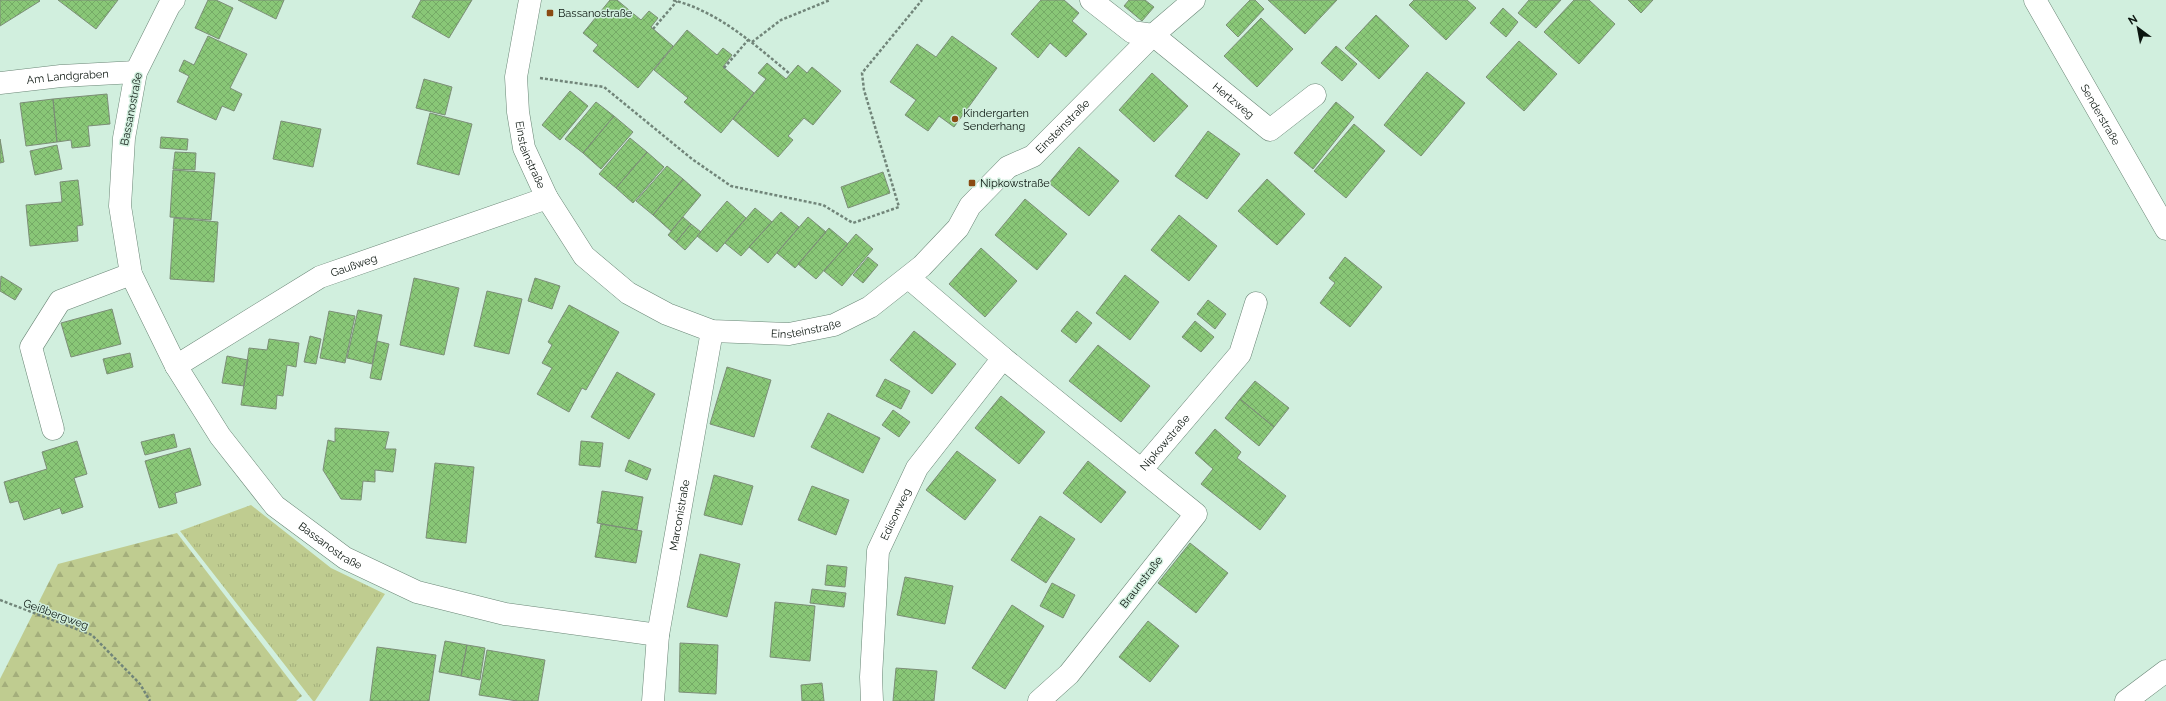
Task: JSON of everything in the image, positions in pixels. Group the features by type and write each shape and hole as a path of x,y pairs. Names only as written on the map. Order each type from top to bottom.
{"street":[{"name":"Bassanostraße","path":"174,0 169,6 136,72 124,138 120,206 131,274 176,366 220,436 275,506 345,558 417,592 497,612 658,634"},
{"name":"Einsteinstraße","path":"530,0 516,77 524,148 547,198 584,256 628,293 667,314 712,331 789,334 834,325 870,307 909,278 958,228 970,206 1008,167 1033,156 1152,35 1194,0"},
{"path":"1091,0 1132,32 1152,35"},
{"name":"Senderstraße","path":"2035,0 2166,230"},
{"name":"Hertzweg","path":"1152,35 1270,130 1315,95"},
{"name":"Am Landgraben","path":"0,83 61,76 136,72"},
{"name":"Gaußweg","path":"176,366 320,277 547,198"},
{"path":"53,429 31,347 60,301 131,274"},
{"name":"Nipkowstraße","path":"909,278 1002,358 1142,469 1240,354 1256,303"},
{"name":"Marconistraße","path":"653,701 658,634 712,331"},
{"name":"Edisonweg","path":"872,701 871,677 878,551 917,468 1002,358"},
{"name":"Braunstraße","path":"1038,701 1069,674 1196,514 1142,469"},
{"path":"2126,701 2166,671"}],"path":[{"path":"673,0 693,5 721,20 752,42 790,74"},
{"path":"752,42 781,20 830,0"},
{"path":"516,77 552,79 604,87 692,159 731,186 823,205 853,223 899,206 864,90 862,73 922,0"},
{"path":"653,29 677,1"},
{"path":"724,68 748,40"},
{"name":"Geißbergweg","path":"0,600 92,635 140,684 150,701"}],"green space":[{"path":"251,505 331,568 385,594 315,701 313,701 180,531"},
{"path":"177,533 302,696 296,701 0,701 0,679 58,564"}],"building":[{"path":"0,0 39,0 40,1 0,26"},
{"path":"58,0 118,0 96,29"},
{"path":"208,0 216,0 233,8 219,39 195,28"},
{"path":"238,0 284,0 276,19"},
{"path":"421,0 472,0 449,38 412,17"},
{"path":"610,0 617,0 641,20 649,11 658,18 651,27 673,46 638,88 593,51 598,45 583,33"},
{"path":"1041,0 1064,0 1079,13 1072,21 1087,34 1066,57 1050,43 1038,58 1011,34"},
{"path":"1129,0 1145,0 1154,7 1142,21 1124,6"},
{"path":"1250,0 1255,0 1264,9 1238,37 1226,25"},
{"path":"1268,0 1337,0 1305,34"},
{"path":"1414,0 1467,0 1476,8 1446,40 1409,5"},
{"path":"1529,0 1561,0 1536,28 1518,13"},
{"path":"1574,0 1589,0 1615,24 1579,64 1544,32"},
{"path":"1628,0 1653,0 1641,13"},
{"path":"1503,8 1518,22 1506,37 1490,23"},
{"path":"1376,15 1409,46 1379,79 1345,48"},
{"path":"1261,18 1293,49 1257,87 1224,56"},
{"path":"687,30 717,55 723,48 732,55 723,67 754,93 721,133 684,102 688,98 654,70"},
{"path":"208,36 247,54 230,88 242,94 234,111 222,106 216,120 177,102 189,76 179,71 184,60 194,65"},
{"path":"952,36 997,68 954,127 939,116 928,131 905,115 916,100 890,82 917,44 936,57"},
{"path":"1519,41 1557,74 1524,111 1486,77"},
{"path":"1336,46 1357,64 1342,81 1321,63"},
{"path":"767,63 786,79 798,65 807,73 812,67 841,91 813,125 804,118 788,136 793,140 778,157 733,119 766,79 758,73"},
{"path":"1427,72 1465,103 1421,156 1384,125"},
{"path":"1152,73 1188,106 1154,142 1119,110"},
{"path":"424,79 452,87 445,115 416,108"},
{"path":"570,91 588,106 560,140 542,125"},
{"path":"107,94 110,124 88,126 90,146 72,148 71,140 57,142 53,99"},
{"path":"53,99 57,142 26,146 20,103"},
{"path":"596,102 614,116 583,153 565,139"},
{"path":"1336,102 1354,117 1313,169 1294,153"},
{"path":"430,113 472,124 459,175 417,164"},
{"path":"614,116 633,132 601,169 583,153"},
{"path":"281,121 321,129 313,167 273,159"},
{"path":"1354,124 1385,151 1346,198 1314,171"},
{"path":"1208,131 1240,154 1207,199 1175,176"},
{"path":"161,137 188,139 187,150 160,148"},
{"path":"630,138 647,152 616,188 599,174"},
{"path":"0,139 4,162 0,163"},
{"path":"57,145 62,169 35,175 30,151"},
{"path":"1079,147 1119,181 1089,216 1049,183"},
{"path":"175,152 196,153 195,170 173,169"},
{"path":"647,152 664,167 633,203 616,188"},
{"path":"667,166 683,179 653,215 636,201"},
{"path":"173,170 215,173 211,220 170,217"},
{"path":"883,172 890,193 848,208 841,187"},
{"path":"683,179 701,195 671,231 653,215"},
{"path":"1267,179 1305,214 1277,245 1238,211"},
{"path":"78,180 83,225 77,226 78,241 30,246 26,205 62,202 60,182"},
{"path":"1025,199 1067,234 1037,270 995,235"},
{"path":"727,201 746,218 717,252 697,236"},
{"path":"755,208 772,222 741,256 725,243"},
{"path":"781,212 799,227 768,263 749,247"},
{"path":"1179,215 1217,246 1189,281 1151,250"},
{"path":"683,217 691,224 676,242 668,235"},
{"path":"808,217 826,232 795,268 777,253"},
{"path":"174,218 218,222 214,282 170,279"},
{"path":"691,224 701,232 685,250 676,242"},
{"path":"829,228 848,244 816,279 798,264"},
{"path":"856,234 873,249 842,286 824,271"},
{"path":"981,248 1017,281 985,317 949,284"},
{"path":"868,257 878,265 863,283 853,275"},
{"path":"1345,257 1382,287 1350,327 1320,303 1335,283 1329,278"},
{"path":"1125,275 1159,302 1130,340 1096,313"},
{"path":"1,276 22,289 15,300 0,291"},
{"path":"414,278 459,288 444,355 400,345"},
{"path":"535,278 560,286 552,309 528,301"},
{"path":"487,291 522,299 509,354 474,346"},
{"path":"1208,300 1226,314 1215,329 1197,314"},
{"path":"569,305 619,332 586,390 582,388 569,412 537,394 552,368 542,363 552,345 548,342"},
{"path":"112,309 121,344 71,357 61,323"},
{"path":"358,310 382,315 372,364 347,358"},
{"path":"329,311 355,316 345,363 320,358"},
{"path":"1077,311 1092,323 1076,343 1061,331"},
{"path":"1195,321 1214,337 1201,352 1182,337"},
{"path":"914,331 956,364 932,394 890,360"},
{"path":"310,336 321,339 316,364 304,362"},
{"path":"269,339 299,343 296,367 287,365 283,396 277,395 276,409 241,405 249,348 267,350"},
{"path":"377,341 389,344 381,380 370,378"},
{"path":"1098,345 1150,386 1121,422 1069,381"},
{"path":"130,353 133,367 107,374 103,359"},
{"path":"227,356 248,360 244,386 222,383"},
{"path":"727,367 771,380 754,437 710,424"},
{"path":"617,372 655,394 629,439 591,417"},
{"path":"885,379 910,391 901,409 876,396"},
{"path":"1255,381 1289,408 1274,427 1240,399"},
{"path":"1001,396 1045,432 1019,464 975,428"},
{"path":"1240,399 1274,427 1259,446 1225,418"},
{"path":"893,410 910,422 899,437 882,425"},
{"path":"828,413 880,438 863,473 811,447"},
{"path":"335,428 389,432 385,449 396,449 393,472 375,470 375,482 363,481 361,500 341,499 323,470 328,440 335,442"},
{"path":"1215,429 1241,452 1237,458 1286,496 1260,530 1201,484 1213,469 1195,453"},
{"path":"174,434 177,447 145,455 141,442"},
{"path":"77,441 87,474 74,478 83,507 62,514 60,508 24,520 18,501 10,503 4,482 47,469 42,452"},
{"path":"581,441 603,443 600,467 579,465"},
{"path":"190,448 201,485 175,493 177,503 159,508 145,461"},
{"path":"957,451 996,480 965,520 926,490"},
{"path":"629,460 651,469 647,480 625,471"},
{"path":"1088,461 1126,492 1101,523 1063,493"},
{"path":"435,463 474,467 466,543 426,538"},
{"path":"714,475 753,486 742,525 704,515"},
{"path":"812,486 849,500 836,535 798,520"},
{"path":"602,491 643,497 637,530 597,523"},
{"path":"1040,516 1075,539 1046,583 1011,560"},
{"path":"601,524 642,531 636,563 595,557"},
{"path":"1190,543 1228,573 1196,613 1158,583"},
{"path":"700,554 740,564 727,617 687,607"},
{"path":"827,565 847,567 845,587 825,585"},
{"path":"905,577 953,586 945,624 897,615"},
{"path":"1052,583 1075,595 1063,618 1040,606"},
{"path":"812,589 846,593 844,607 810,603"},
{"path":"775,602 815,606 810,661 770,657"},
{"path":"1012,605 1044,626 1005,689 972,668"},
{"path":"1148,621 1179,646 1150,682 1119,657"},
{"path":"445,641 467,645 461,676 439,672"},
{"path":"680,643 718,645 716,694 679,692"},
{"path":"467,645 485,648 480,680 461,676"},
{"path":"377,647 436,655 429,701 370,701"},
{"path":"487,650 545,660 538,701 517,701 479,695"},
{"path":"896,668 937,671 934,701 893,701"},
{"path":"822,683 824,701 802,701 801,685"}],"place":[{"name":"Bassanostraße","path":"550,13"},
{"name":"Kindergarten Senderhang","path":"955,119"},
{"name":"Nipkowstraße","path":"972,183"}]}
